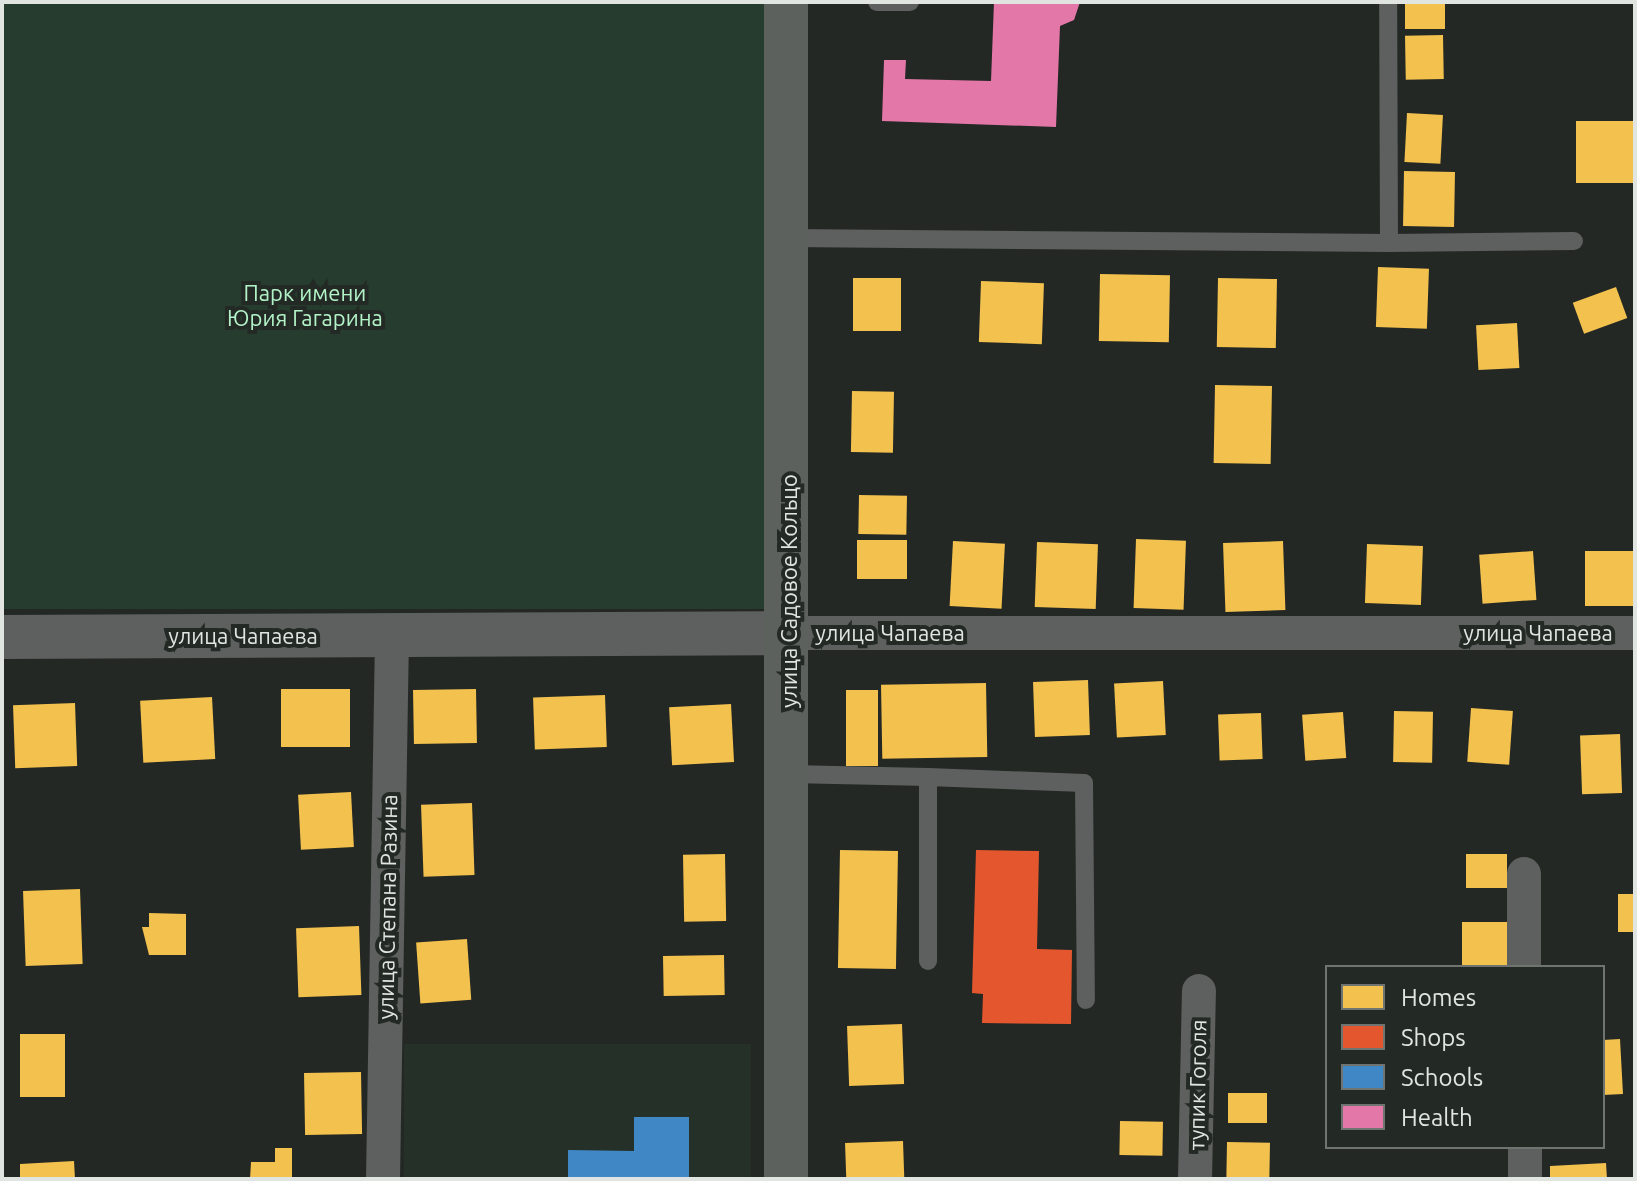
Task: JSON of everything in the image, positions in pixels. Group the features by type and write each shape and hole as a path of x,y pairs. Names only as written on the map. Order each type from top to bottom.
{"main road":[{"name":"улица Садовое Кольцо","path":"786,2 790,633 786,1179"}],"street":[{"name":"улица Чапаева","path":"2,637 1635,633"},
{"name":"улица Степана Разина","path":"383,1179 392,635"},
{"path":"1524,874 1524,965"},
{"name":"тупик Гоголя","path":"1195,1179 1199,991"},
{"path":"1525,1149 1525,1179"}],"lane":[{"path":"877,2 910,2"},
{"path":"1388,2 1389,243"},
{"path":"787,238 1389,243 1574,241"},
{"path":"789,774 1084,783 1086,1000"},
{"path":"928,777 928,961"}],"shaded area":[{"path":"404,1044 751,1044 751,1179 404,1179"}],"green space":[{"name":"Парк имени Юрия Гагарина","path":"2,2 764,2 764,609 2,609"}],"building: Homes":[{"path":"1405,2 1445,2 1445,29 1405,29"},
{"path":"1443,35 1444,79 1406,80 1405,36"},
{"path":"1407,113 1443,115 1440,164 1404,162"},
{"path":"1576,121 1635,121 1635,183 1576,183"},
{"path":"1404,171 1455,172 1454,227 1403,226"},
{"path":"1378,267 1429,269 1427,329 1376,327"},
{"path":"1100,274 1170,275 1169,342 1099,341"},
{"path":"853,278 901,278 901,331 853,331"},
{"path":"1218,278 1277,279 1276,348 1217,347"},
{"path":"981,281 1044,283 1042,344 979,342"},
{"path":"1616,287 1627,318 1584,334 1573,303"},
{"path":"1517,323 1519,368 1478,370 1476,325"},
{"path":"1215,385 1272,386 1271,464 1214,463"},
{"path":"852,391 894,392 893,453 851,452"},
{"path":"859,495 907,496 906,535 858,534"},
{"path":"1136,539 1186,541 1184,610 1134,608"},
{"path":"857,540 907,540 907,579 857,579"},
{"path":"953,541 1005,544 1002,609 950,606"},
{"path":"1283,541 1285,610 1225,612 1223,543"},
{"path":"1037,542 1098,544 1096,609 1035,607"},
{"path":"1367,544 1423,546 1421,605 1365,603"},
{"path":"1533,551 1536,600 1483,604 1479,555"},
{"path":"1585,551 1635,551 1635,606 1585,606"},
{"path":"1088,680 1090,735 1035,737 1033,682"},
{"path":"1163,681 1166,735 1117,737 1114,684"},
{"path":"986,683 987,757 882,759 881,685"},
{"path":"281,689 350,689 350,747 281,747"},
{"path":"476,689 477,743 414,744 413,690"},
{"path":"846,690 878,690 878,766 846,766"},
{"path":"605,695 607,747 535,749 533,698"},
{"path":"212,697 215,759 143,763 140,701"},
{"path":"75,703 77,766 15,768 13,705"},
{"path":"731,704 734,762 672,765 669,707"},
{"path":"1471,708 1513,711 1509,765 1467,762"},
{"path":"1394,711 1433,712 1432,763 1393,762"},
{"path":"1343,712 1346,758 1305,761 1302,715"},
{"path":"1261,713 1263,759 1220,760 1218,715"},
{"path":"1620,734 1622,793 1582,794 1580,735"},
{"path":"351,792 354,847 301,850 298,795"},
{"path":"472,803 475,875 424,877 421,805"},
{"path":"840,850 898,851 896,969 838,968"},
{"path":"725,854 726,921 684,922 683,855"},
{"path":"1466,854 1507,854 1507,888 1466,888"},
{"path":"80,889 83,964 26,966 23,891"},
{"path":"1618,894 1635,894 1635,932 1618,932"},
{"path":"149,913 186,914 186,955 149,955 142,927 149,927"},
{"path":"1462,922 1508,922 1508,965 1462,965"},
{"path":"359,926 361,995 298,997 296,928"},
{"path":"467,939 471,1000 420,1003 416,943"},
{"path":"724,955 725,995 664,996 663,956"},
{"path":"902,1024 904,1084 849,1086 847,1026"},
{"path":"20,1034 65,1034 65,1097 20,1097"},
{"path":"1620,1039 1623,1094 1605,1095 1605,1040"},
{"path":"361,1072 362,1134 305,1135 304,1073"},
{"path":"1228,1093 1267,1093 1267,1123 1228,1123"},
{"path":"1120,1121 1163,1122 1162,1156 1119,1155"},
{"path":"903,1141 904,1179 846,1179 845,1143"},
{"path":"1227,1142 1270,1143 1269,1179 1226,1179"},
{"path":"275,1148 292,1148 292,1179 250,1179 251,1162 275,1162"},
{"path":"74,1161 75,1179 20,1179 20,1164"},
{"path":"1606,1163 1607,1179 1550,1179 1550,1166"}],"building: Shops":[{"path":"976,850 1039,851 1037,949 1072,950 1071,1024 982,1023 983,994 972,993"}],"building: Schools":[{"path":"634,1117 689,1117 689,1179 568,1179 568,1150 634,1151"}],"building: Health":[{"path":"994,2 1080,2 1074,20 1060,26 1056,127 882,121 884,60 906,60 905,79 991,81"}]}
